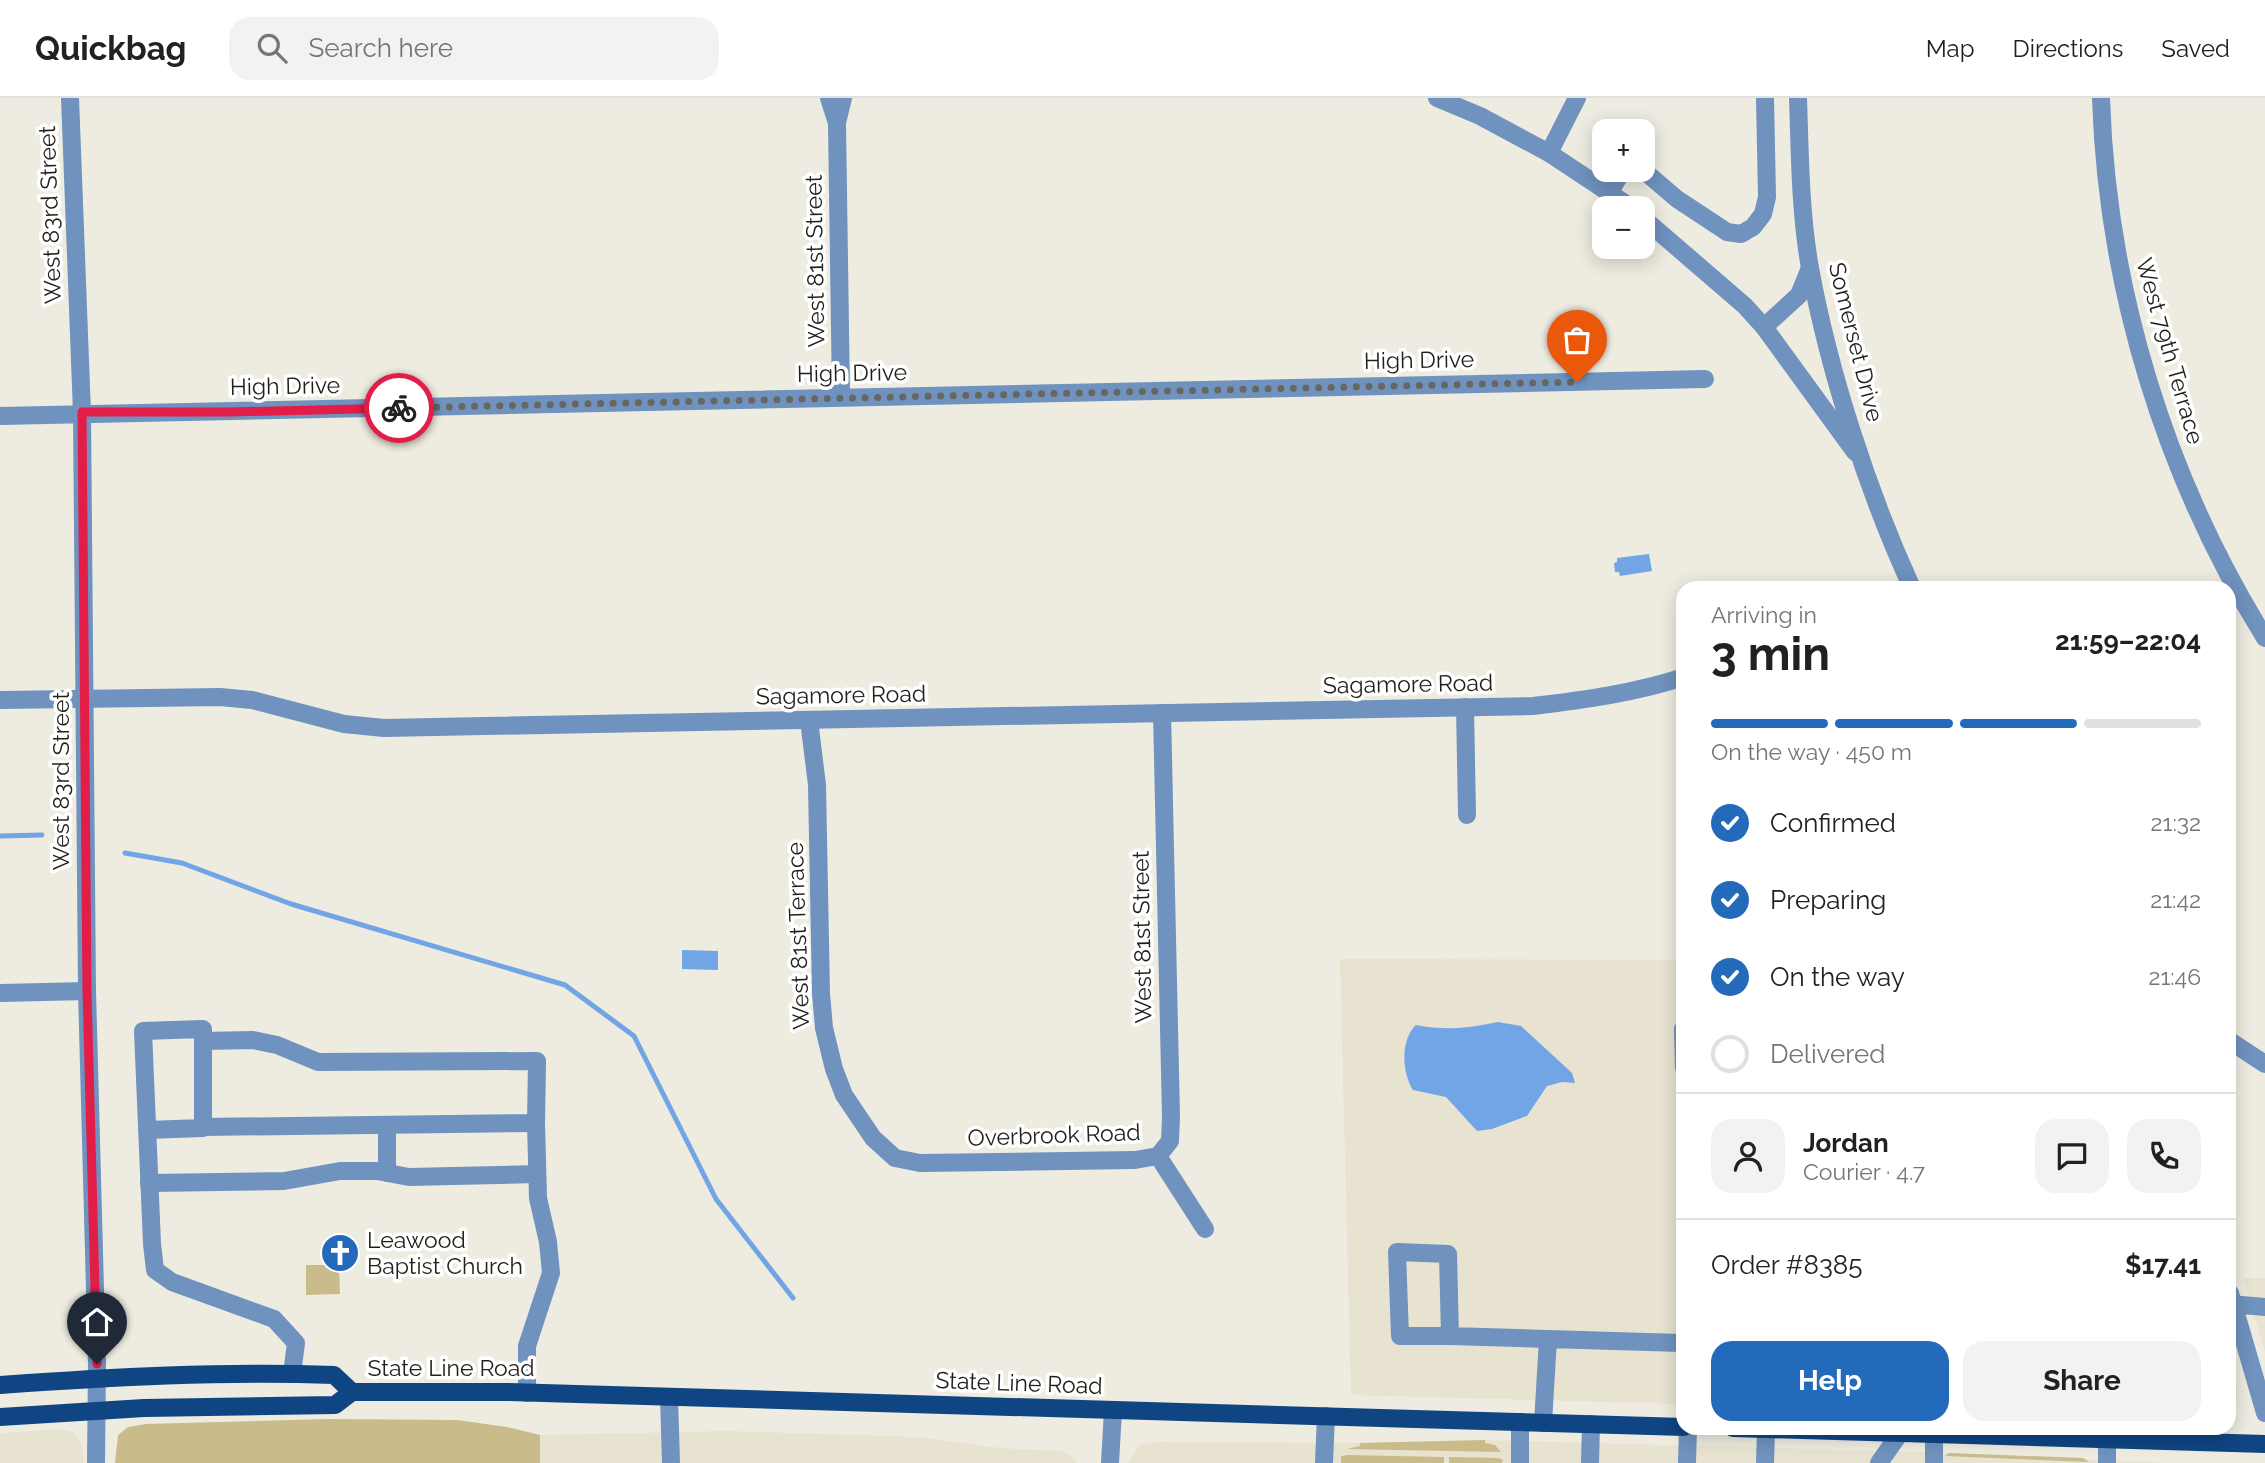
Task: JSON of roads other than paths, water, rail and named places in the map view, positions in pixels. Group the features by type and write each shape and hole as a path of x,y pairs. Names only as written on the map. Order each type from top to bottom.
{"main road":[{"name":"State Line Road","path":"0,1385 97,1378 292,1374 334,1375 352,1392"},
{"name":"State Line Road","path":"0,1417 96,1411 335,1405 352,1392 527,1393 1676,1427"},
{"path":"2136,1435 2265,1444"}],"street":[{"name":"West 83rd Street","path":"70,98 82,412 87,991 97,1378 96,1463"},
{"name":"West 81st Street","path":"829,98 837,123"},
{"name":"West 81st Street","path":"841,397 837,123 843,98"},
{"path":"1437,98 1480,116 1549,153 1614,196"},
{"path":"1549,153 1577,98"},
{"path":"1655,180 1677,199 1727,232 1741,234 1753,228 1763,214 1767,197 1765,98"},
{"name":"Somerset Drive","path":"1798,98 1802,204 1810,268 1830,353 1863,463 1904,581"},
{"name":"West 79th Terrace","path":"2101,98 2107,184 2117,250 2133,324 2151,390 2175,459 2231,581"},
{"path":"1609,193 1616,182"},
{"path":"1655,228 1735,297 1764,327 1863,463"},
{"path":"1764,327 1799,295 1810,268"},
{"name":"High Drive","path":"0,416 82,412 229,412 1705,379"},
{"name":"West 79th Terrace","path":"2236,591 2265,638"},
{"name":"Sagamore Road","path":"0,700 220,697 252,700 344,724 384,728 1533,706 1601,698 1676,680"},
{"path":"1465,707 1467,815"},
{"name":"West 81st Street","path":"1158,1156 1170,1141 1171,1117 1161,713"},
{"name":"West 81st Terrace","path":"809,720 817,785 824,1028 834,1069 844,1095 873,1138"},
{"path":"0,993 87,991"},
{"path":"203,1127 203,1029 143,1031 155,1270 172,1282 274,1319 296,1343 292,1374"},
{"path":"203,1041 253,1040 277,1045 318,1062 537,1061 538,1198 548,1241 551,1273 527,1346 527,1393"},
{"path":"2236,1045 2265,1064"},
{"path":"147,1130 536,1123"},
{"path":"387,1125 387,1173"},
{"name":"Overbrook Road","path":"873,1138 895,1158 920,1163 1135,1160 1158,1156 1205,1229"},
{"path":"149,1183 284,1181 340,1171 409,1177 537,1174"},
{"path":"1450,1336 1448,1254 1397,1252 1400,1336 1676,1343"},
{"path":"2236,1302 2265,1307"},
{"path":"2236,1316 2261,1392 2265,1413"},
{"path":"1543,1423 1548,1339"},
{"path":"670,1397 671,1463"},
{"path":"1110,1463 1112,1410"},
{"path":"1324,1463 1326,1416"},
{"path":"1520,1422 1520,1463"},
{"path":"1590,1463 1591,1424"},
{"path":"1686,1435 1687,1463"},
{"path":"1759,1435 1765,1463"},
{"path":"1879,1463 1899,1435"},
{"path":"1934,1435 1934,1463"},
{"path":"2107,1435 2107,1463"}],"water":[{"path":"1649,554 1652,571 1620,576 1619,572 1615,572 1614,563 1617,558"},
{"path":"682,950 718,951 718,970 682,969"},
{"path":"1498,1022 1521,1026 1572,1073 1575,1083 1562,1082 1547,1086 1527,1116 1492,1129 1477,1131 1446,1097 1413,1090 1405,1066 1405,1048 1416,1025 1457,1028"}],"waterway":[{"path":"0,836 42,835"},
{"path":"125,853 182,863 291,904 565,985 634,1036 716,1199 793,1298"}],"place":[{"name":"Leawood Baptist Church","path":"340,1253"}]}
